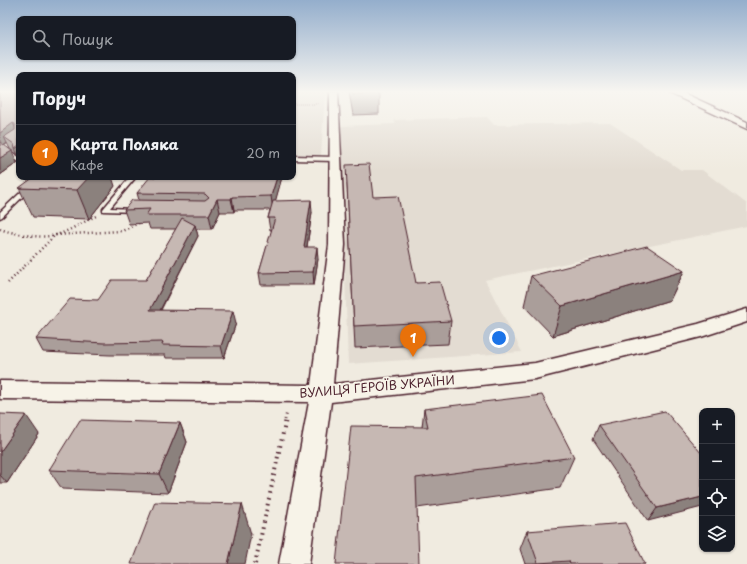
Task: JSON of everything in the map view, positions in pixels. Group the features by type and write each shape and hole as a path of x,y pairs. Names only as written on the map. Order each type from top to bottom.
{"street":[{"path":"294,564 321,394 337,245 334,117"},
{"path":"728,117 747,126"},
{"name":"ВУЛИЦЯ ГЕРОЇВ УКРАЇНИ","path":"0,390 321,394 535,371 701,330 747,315"}],"lane":[{"path":"16,139 4,149 16,158"},
{"path":"296,158 335,159"},
{"path":"0,216 37,180"},
{"path":"105,210 130,180"},
{"path":"105,210 153,211"}],"path":[{"path":"8,283 55,235 71,226 86,222 105,210"},
{"path":"0,229 12,233 28,235 122,231 142,222 153,211"},
{"path":"255,564 290,394"}],"shaded area":[{"path":"296,117 323,117 321,156 296,156"},
{"path":"487,117 494,125 610,123 681,170 702,170 747,204 747,226 485,280 522,352 348,364 340,126 395,124 394,120"}],"building":[{"path":"0,117 16,117 16,148 15,149 14,144 4,137 15,130 15,124 13,123 0,133"},
{"path":"0,142 12,151 0,158"},
{"path":"369,164 373,197 398,196 416,283 440,282 451,321 354,326 346,165"},
{"path":"30,180 86,180 77,190 19,188"},
{"path":"148,180 276,180 271,196 217,199 209,215 146,215 150,209 124,210 132,200 205,201 209,198 205,194 137,193"},
{"path":"311,200 304,247 317,247 313,272 259,273 275,218 268,218 273,201"},
{"path":"182,218 195,225 150,310 233,311 221,346 162,345 163,342 104,343 36,339 70,299 98,300 112,280 146,280"},
{"path":"647,246 684,271 562,306 531,276"},
{"path":"542,395 574,457 416,478 419,564 336,564 351,426 428,427 424,409"},
{"path":"665,411 699,451 699,498 657,508 599,425"},
{"path":"0,414 26,415 0,452"},
{"path":"80,420 180,423 159,474 49,470"},
{"path":"155,502 242,504 228,564 131,564"},
{"path":"625,523 645,564 570,564 569,561 538,563 527,531"}],"place":[{"name":"Карта Поляка","path":"413,357"}]}
